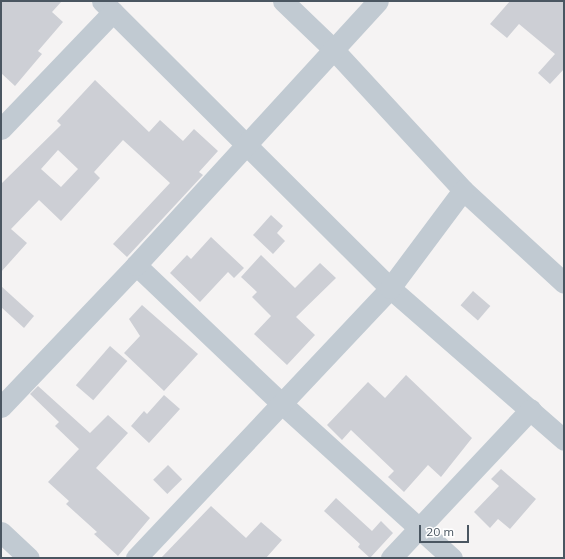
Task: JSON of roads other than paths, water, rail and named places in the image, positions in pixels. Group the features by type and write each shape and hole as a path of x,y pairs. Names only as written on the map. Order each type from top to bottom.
{"street":[{"path":"283,1 333,49 463,190 564,283"},
{"path":"1,407 136,266 378,1"},
{"path":"1,129 107,7 248,145 390,288 531,409 564,440"},
{"path":"136,558 390,288 463,190"},
{"path":"136,266 281,403 452,558"},
{"path":"391,558 531,409"},
{"path":"1,532 29,558"}]}
